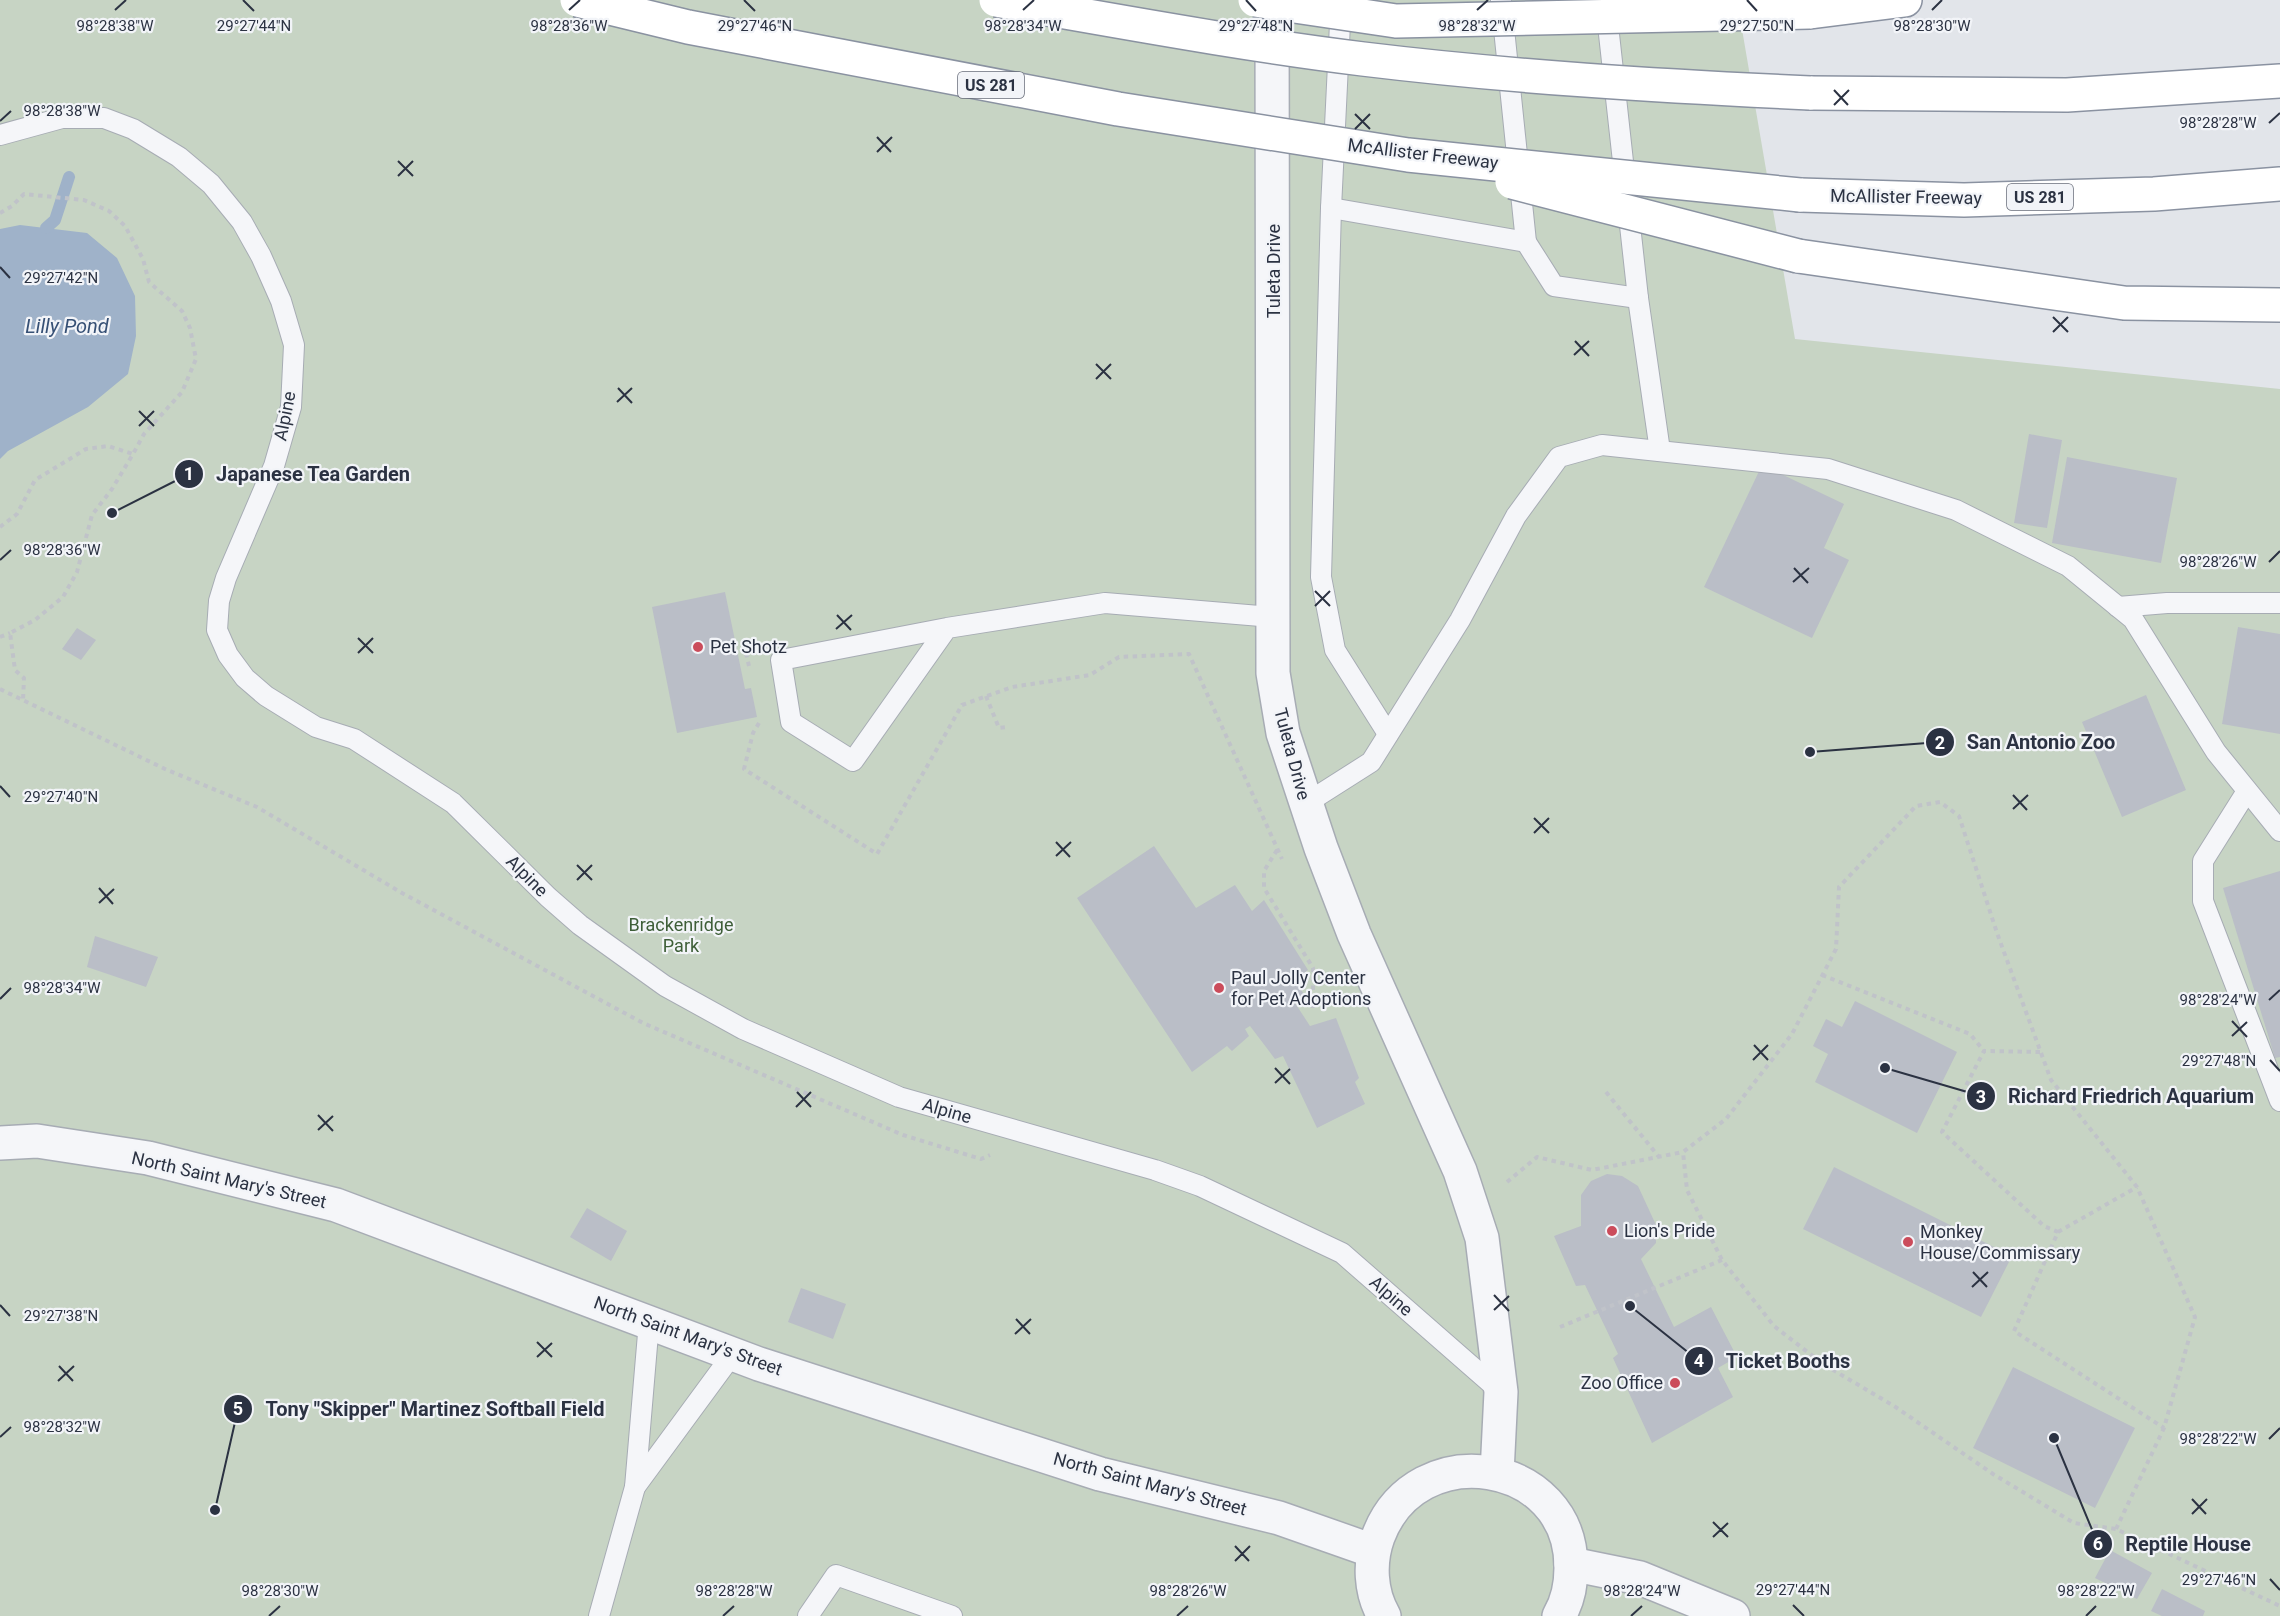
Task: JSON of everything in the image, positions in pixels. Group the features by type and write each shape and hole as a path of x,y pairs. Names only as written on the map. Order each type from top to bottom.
{"highway":[{"name":"McAllister Freeway","path":"577,0 723,34 1118,109 1408,155 1800,195 1964,200 2154,194 2280,184"},
{"path":"996,0 1163,29 1362,59 1624,84 1810,93 2067,95 2280,81"},
{"path":"1255,0 1396,21 1810,12 1905,0"},
{"path":"1408,155 1798,256 2124,303 2280,305"}],"street":[{"name":"Tuleta Drive","path":"1272,0 1273,617 1274,673 1283,733 1305,804 1354,934 1460,1171 1482,1238 1501,1392 1497,1473"},
{"name":"North Saint Mary's Street","path":"0,1143 37,1141 148,1158 336,1205 732,1355 1100,1474 1279,1518 1373,1551"},
{"path":"1384,1616 1378,1606 1372,1580 1373,1551 1384,1521 1404,1495 1432,1477 1464,1470 1497,1473 1518,1481 1538,1496 1554,1513 1565,1534 1571,1564 1570,1581 1564,1607 1559,1616"},
{"path":"1571,1564 1640,1578 1733,1616"}],"lane":[{"path":"1341,0 1331,208 1321,577 1335,650 1388,734"},
{"path":"1501,0 1526,242 1554,286 1638,298"},
{"path":"1604,0 1638,298 1660,451"},
{"name":"Alpine","path":"0,135 62,118 104,118 133,129 179,157 211,184 242,222 261,256 281,301 294,345 291,407 277,456 219,601 217,630 228,655 245,678 266,696 316,727 354,739 453,802 580,925 665,986 743,1029 899,1097 1155,1170 1200,1186 1342,1253 1501,1392"},
{"path":"1331,208 1526,242"},
{"path":"1305,804 1371,762 1460,620 1516,516 1559,457 1602,445 1828,468 1956,510 2068,566 2133,619 2216,752 2280,831"},
{"path":"947,628 853,761 791,722 781,660 947,628 1105,603 1273,617"},
{"path":"2118,607 2167,603 2280,603"},
{"path":"2247,791 2203,861 2203,901 2280,1101"},
{"path":"599,1616 635,1487 649,1322"},
{"path":"635,1487 732,1355"},
{"path":"808,1616 836,1575 952,1616"}],"path":[{"path":"0,213 12,206 24,194 84,200 109,211 125,226 143,259 149,282 182,311 190,328 196,359 183,392 144,434 112,489 92,515 77,572 63,597 35,620 0,637"},
{"path":"0,527 17,514 35,480 86,449 108,446 133,454"},
{"path":"9,633 15,670 24,678 23,700"},
{"path":"746,653 751,675"},
{"path":"760,721 753,734 744,769 877,854 962,705 1012,687 1090,675 1119,657 1189,654 1282,859"},
{"path":"0,688 165,769 257,807 402,893 561,981 643,1023 781,1083 903,1135 981,1159 1035,1136"},
{"path":"986,696 995,723 999,728 1007,727"},
{"path":"1507,1182 1537,1157 1592,1170 1683,1152 1726,1119 1792,1034 1836,949 1839,887 1916,806 1940,802 1959,816 2051,1080 2137,1187 2195,1317 2164,1428 2116,1529"},
{"path":"1277,850 1264,871 1264,888 1312,968 1313,1009"},
{"path":"1822,975 1970,1034 1984,1051 2040,1052"},
{"path":"1984,1051 1942,1132 2044,1226 2058,1232"},
{"path":"1606,1092 1659,1157"},
{"path":"1683,1152 1687,1190 1722,1260 1774,1326 1823,1364 1894,1406 1993,1474 2074,1524 2116,1529 2280,1606"},
{"path":"2137,1187 2058,1232 2014,1331 2164,1428"},
{"path":"1560,1327 1722,1260"}],"green space":[{"name":"Brackenridge Park","path":"0,0 1737,0 1795,339 2280,389 2280,1616 0,1616"}],"water":[{"name":"Lilly Pond","path":"20,225 87,233 117,258 135,296 136,336 128,374 88,407 8,451 0,459 0,229"}],"building":[{"path":"2029,434 2062,440 2047,528 2014,523"},
{"path":"2067,457 2177,478 2161,563 2052,543"},
{"path":"1762,465 1844,504 1824,548 1849,560 1812,638 1704,587"},
{"name":"Pet Shotz","path":"725,592 745,689 751,688 757,717 677,733 652,607"},
{"path":"2238,627 2280,634 2280,734 2222,724"},
{"path":"77,628 96,640 81,660 62,649"},
{"path":"2146,695 2186,790 2122,817 2082,722"},
{"name":"Paul Jolly Center for Pet Adoptions","path":"1154,846 1196,908 1235,885 1252,911 1264,900 1308,970 1295,980 1305,996 1295,1003 1310,1026 1336,1018 1359,1078 1355,1082 1365,1104 1317,1128 1283,1056 1275,1059 1250,1026 1245,1029 1249,1036 1232,1051 1227,1046 1192,1072 1077,898"},
{"path":"2280,871 2280,1057 2275,1058 2223,888"},
{"path":"95,936 158,957 146,987 87,967"},
{"path":"1855,1001 1957,1052 1917,1133 1815,1082 1828,1054 1813,1046 1826,1019 1842,1027"},
{"name":"Monkey House/Commissary","path":"1834,1167 2012,1256 1981,1317 1803,1229"},
{"path":"1607,1174 1622,1176 1638,1186 1656,1225 1656,1243 1641,1259 1674,1327 1711,1307 1737,1357 1718,1368 1733,1397 1652,1443 1613,1358 1618,1354 1585,1285 1576,1286 1554,1236 1581,1226 1581,1195 1591,1181"},
{"path":"587,1208 627,1231 611,1261 570,1237"},
{"path":"801,1288 846,1304 833,1339 788,1322"},
{"path":"2013,1367 2135,1428 2095,1508 1973,1448"},
{"path":"2110,1550 2152,1573 2137,1599 2095,1578"},
{"path":"2162,1589 2205,1611 2203,1616 2162,1616 2151,1611"}],"waterway":[{"path":"46,228 55,220 69,177"}],"place":[{"name":"Japanese Tea Garden","path":"112,513"},
{"name":"Pet Shotz","path":"698,647"},
{"name":"San Antonio Zoo","path":"1810,752"},
{"name":"Paul Jolly Center for Pet Adoptions","path":"1219,988"},
{"name":"Richard Friedrich Aquarium","path":"1885,1068"},
{"name":"Lion's Pride","path":"1612,1231"},
{"name":"Monkey House/Commissary","path":"1908,1242"},
{"name":"Ticket Booths","path":"1630,1306"},
{"name":"Zoo Office","path":"1675,1383"},
{"name":"Reptile House","path":"2054,1438"},
{"name":"Tony \"Skipper\" Martinez Softball Field","path":"215,1510"}]}
